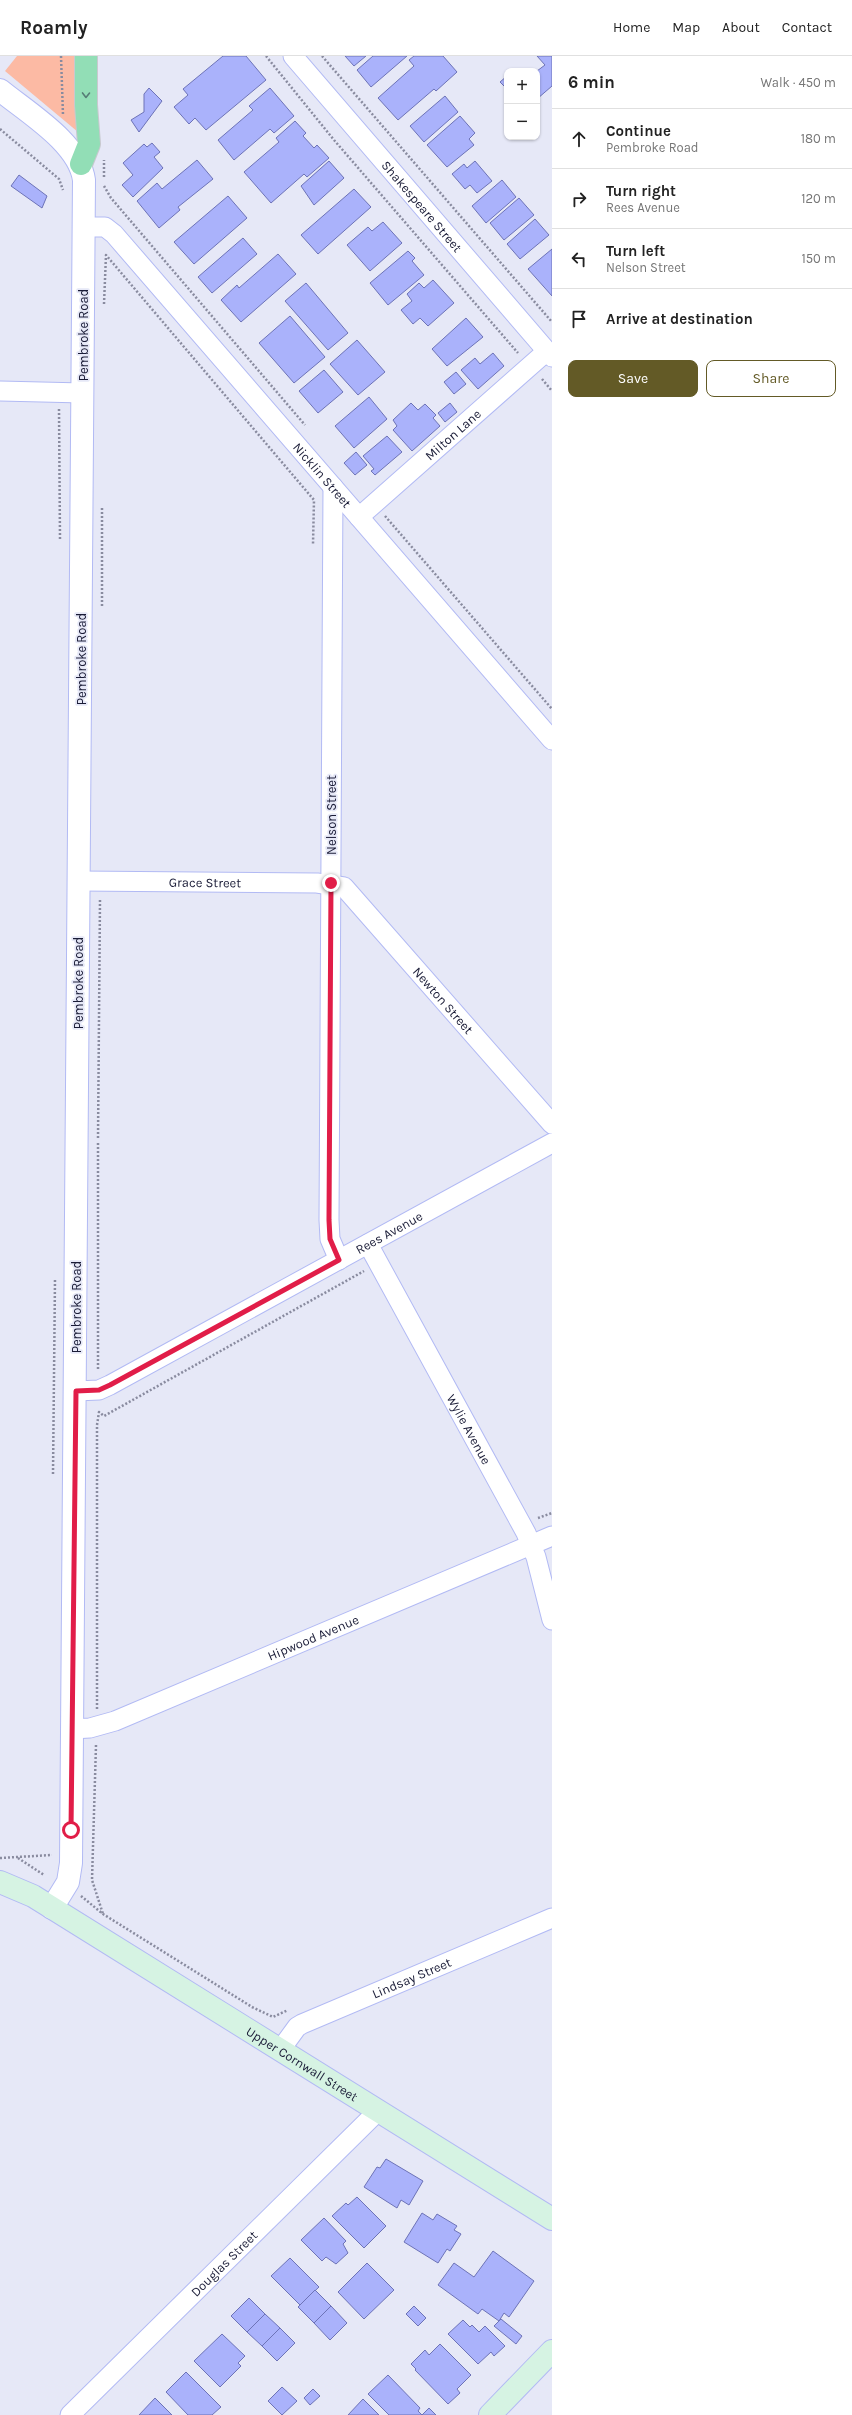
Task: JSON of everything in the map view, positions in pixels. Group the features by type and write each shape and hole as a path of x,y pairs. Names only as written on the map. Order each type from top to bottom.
{"highway":[{"path":"81,164 89,144 86,105 86,56"}],"main road":[{"name":"Upper Cornwall Street","path":"0,1882 21,1889 281,2049 552,2219"},
{"path":"490,2415 552,2351"}],"street":[{"name":"Shakespeare Street","path":"293,56 550,354"},
{"path":"0,90 63,142 81,164"},
{"name":"Pembroke Road","path":"52,1908 68,1882 71,1872 76,1391 84,226 84,180 81,164"},
{"name":"Nicklin Street","path":"84,226 102,227 114,234 552,740"},
{"name":"Milton Lane","path":"359,516 550,354"},
{"path":"0,391 83,393"},
{"name":"Nelson Street","path":"333,488 329,1220 330,1239 339,1260"},
{"name":"Grace Street","path":"79,881 331,883"},
{"name":"Newton Street","path":"331,883 340,885 350,892 552,1124"},
{"name":"Rees Avenue","path":"76,1391 99,1390 110,1385 552,1143"},
{"name":"Wylie Avenue","path":"368,1244 532,1545 552,1620"},
{"name":"Hipwood Avenue","path":"72,1729 90,1728 115,1721 552,1536"},
{"name":"Lindsay Street","path":"281,2049 302,2024 552,1918"},
{"name":"Douglas Street","path":"70,2415 378,2111"}],"path":[{"path":"61,56 63,120"},
{"path":"266,56 334,140 519,354"},
{"path":"322,56 552,322"},
{"path":"0,129 59,179 64,189 63,197"},
{"path":"104,156 104,187 111,198 308,429"},
{"path":"104,311 106,255 115,269 314,500 313,544"},
{"path":"52,406 59,406 60,544"},
{"path":"102,506 102,607"},
{"path":"380,510 552,709"},
{"path":"98,1370 100,893"},
{"path":"97,1709 95,1572 97,1425 99,1412 104,1416 368,1269"},
{"path":"53,1475 55,1271"},
{"path":"96,1743 92,1880 103,1914"},
{"path":"0,1858 53,1855 53,1847"},
{"path":"17,1857 44,1875"},
{"path":"80,1895 103,1914 252,2007 273,2017 291,2009"}],"shaded area":[{"path":"17,56 75,56 78,132 5,71"}],"building":[{"path":"223,56 246,56 266,80 206,130 195,118 189,124 174,107 188,95 183,89"},
{"path":"345,56 366,56 354,66"},
{"path":"373,56 407,56 371,87 357,70"},
{"path":"414,56 443,56 457,72 436,91 434,89 398,120 378,98 414,66 409,60"},
{"path":"537,56 552,56 552,86 540,96 540,69 545,65"},
{"path":"504,79 504,86 500,82"},
{"path":"149,88 162,101 139,132 131,120 144,112 144,94"},
{"path":"270,88 294,116 274,133 270,129 234,160 218,140 253,110 249,106"},
{"path":"445,96 458,112 424,142 410,126"},
{"path":"460,116 475,133 469,139 474,145 447,167 427,145"},
{"path":"295,121 306,133 303,136 314,148 317,145 329,158 307,177 304,174 271,203 244,172 279,142 276,138"},
{"path":"152,143 160,152 154,157 163,168 133,197 122,185 133,175 123,163 144,144 147,147"},
{"path":"197,160 213,179 178,207 180,210 159,228 137,201 157,183 162,189"},
{"path":"329,161 344,178 314,205 301,186"},
{"path":"475,161 492,181 477,193 470,185 465,189 452,174 464,164 467,168"},
{"path":"19,175 47,196 42,208 11,186"},
{"path":"502,180 516,197 486,223 472,206"},
{"path":"354,189 371,207 318,254 301,235"},
{"path":"228,196 247,218 194,264 174,242"},
{"path":"519,198 534,215 504,240 490,223"},
{"path":"535,219 549,235 520,259 507,244"},
{"path":"383,222 402,243 370,271 347,245 368,227 372,231"},
{"path":"243,238 257,254 212,293 198,277"},
{"path":"552,249 552,296 528,269"},
{"path":"408,251 415,258 412,261 424,275 388,305 370,283"},
{"path":"278,254 296,274 241,322 221,300 237,285 239,288"},
{"path":"433,280 454,303 428,326 420,318 413,324 401,310 412,301 407,294 419,283 424,288"},
{"path":"306,283 348,333 328,350 285,301"},
{"path":"290,316 325,357 294,383 259,343"},
{"path":"466,318 483,337 447,366 432,349"},
{"path":"357,340 385,372 358,395 330,364"},
{"path":"493,353 504,366 478,389 461,370 475,358 480,364"},
{"path":"324,370 343,392 318,413 299,391"},
{"path":"456,372 466,384 454,394 444,382"},
{"path":"369,397 387,419 354,448 335,426"},
{"path":"411,403 418,410 425,404 436,415 433,418 440,426 412,451 393,430 397,426 393,420"},
{"path":"450,403 457,412 445,422 438,413"},
{"path":"387,436 402,452 375,475 371,471 374,469 363,456"},
{"path":"356,452 367,465 355,475 344,463"},
{"path":"386,2159 423,2181 409,2205 401,2200 397,2208 364,2187 377,2167 380,2168"},
{"path":"357,2197 386,2226 364,2248 332,2216 346,2203 348,2205"},
{"path":"422,2213 433,2220 437,2214 457,2226 454,2230 461,2234 450,2251 447,2249 438,2263 404,2242"},
{"path":"324,2218 346,2241 343,2244 348,2253 336,2264 326,2257 322,2261 301,2240"},
{"path":"493,2251 534,2281 509,2317 504,2313 499,2321 482,2309 478,2314 438,2285 454,2263 474,2277"},
{"path":"290,2258 319,2287 300,2305 271,2276"},
{"path":"367,2263 394,2290 364,2319 338,2292"},
{"path":"315,2290 331,2306 314,2323 298,2307"},
{"path":"249,2298 265,2314 247,2332 231,2316"},
{"path":"331,2306 347,2323 330,2340 314,2323"},
{"path":"414,2306 426,2318 418,2326 406,2314"},
{"path":"265,2314 280,2328 262,2346 247,2332"},
{"path":"501,2319 522,2336 516,2344 494,2326"},
{"path":"463,2320 470,2327 472,2325 479,2332 485,2326 505,2346 494,2356 491,2352 478,2364 448,2334"},
{"path":"280,2328 295,2343 277,2361 262,2346"},
{"path":"222,2334 245,2356 238,2363 241,2366 220,2387 194,2361"},
{"path":"440,2344 471,2375 457,2389 460,2393 448,2404 411,2364 425,2350 429,2355"},
{"path":"186,2372 221,2407 212,2415 188,2415 166,2392"},
{"path":"388,2375 420,2408 418,2411 422,2415 389,2415 368,2394"},
{"path":"282,2387 297,2401 282,2415 268,2401"},
{"path":"313,2389 320,2396 310,2405 304,2398"},
{"path":"155,2398 172,2415 139,2415"},
{"path":"363,2399 379,2415 348,2415"},
{"path":"429,2408 436,2415 422,2415"}],"route":[{"path":"71,1830 76,1391 99,1390 104,1388 339,1260 331,1244 329,1220 331,883"}]}
